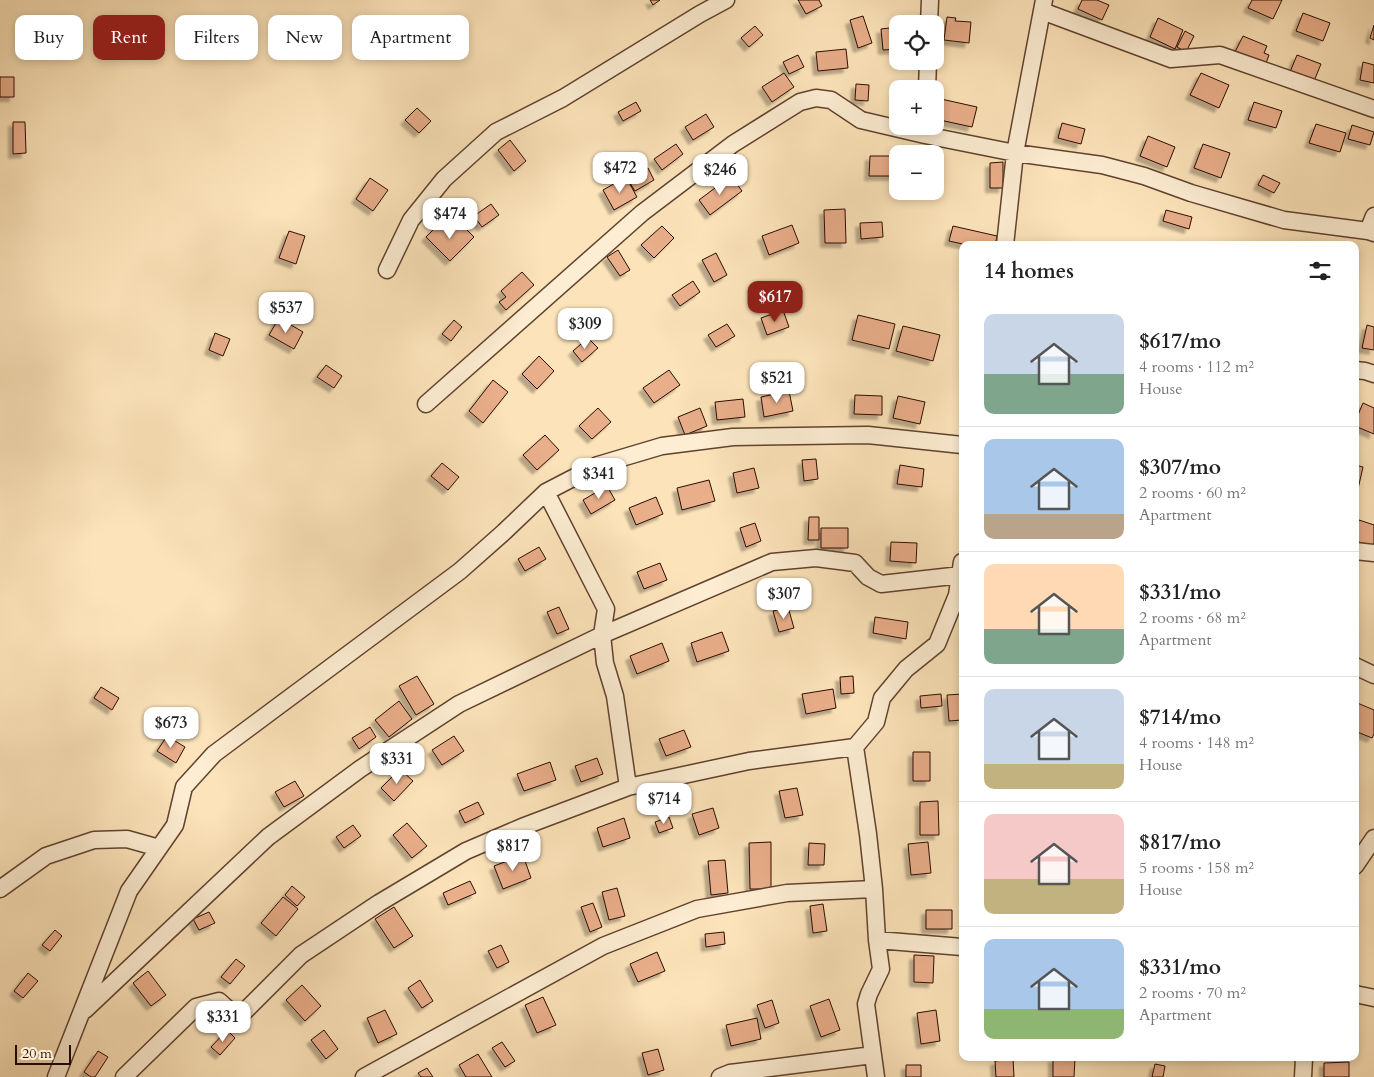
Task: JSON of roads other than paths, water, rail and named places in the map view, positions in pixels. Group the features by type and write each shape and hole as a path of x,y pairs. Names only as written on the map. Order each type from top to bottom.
{"street":[{"path":"387,270 411,220 444,179 496,132 563,98 726,0"},
{"path":"929,15 930,0"},
{"path":"1005,241 1015,153 1043,6 1171,59 1220,54 1374,109"},
{"path":"426,404 642,213 733,144 800,102 816,98 831,100 861,120 889,125"},
{"path":"941,135 1015,153 1102,166 1144,176 1191,193 1284,220 1372,227"},
{"path":"1359,370 1374,374"},
{"path":"56,1077 130,891 175,825 184,787 214,754 460,571 546,492 598,465 662,446 732,436 868,435 959,445"},
{"path":"546,492 606,610 602,635 605,663 615,696 628,787"},
{"path":"1359,552 1374,554"},
{"path":"82,1013 268,838 360,769 459,704 602,635 772,562 816,558 854,563 868,577 881,584 959,569"},
{"path":"124,1077 196,1007 219,1001 238,1018 302,955 379,903 466,852 522,827 628,787 749,761 854,747 876,722 882,698 906,670 938,644 959,596"},
{"path":"1359,668 1374,674"},
{"path":"854,747 868,834 881,969 866,1004 876,1077"},
{"path":"1359,860 1374,838"},
{"path":"0,889 46,856 94,840 127,839 159,848"},
{"path":"364,1077 604,946 697,909 787,893 874,889"},
{"path":"877,940 959,947"},
{"path":"1359,995 1374,998"},
{"path":"720,1077 730,1072 873,1055"},
{"path":"1303,1077 1304,1061"}]}
